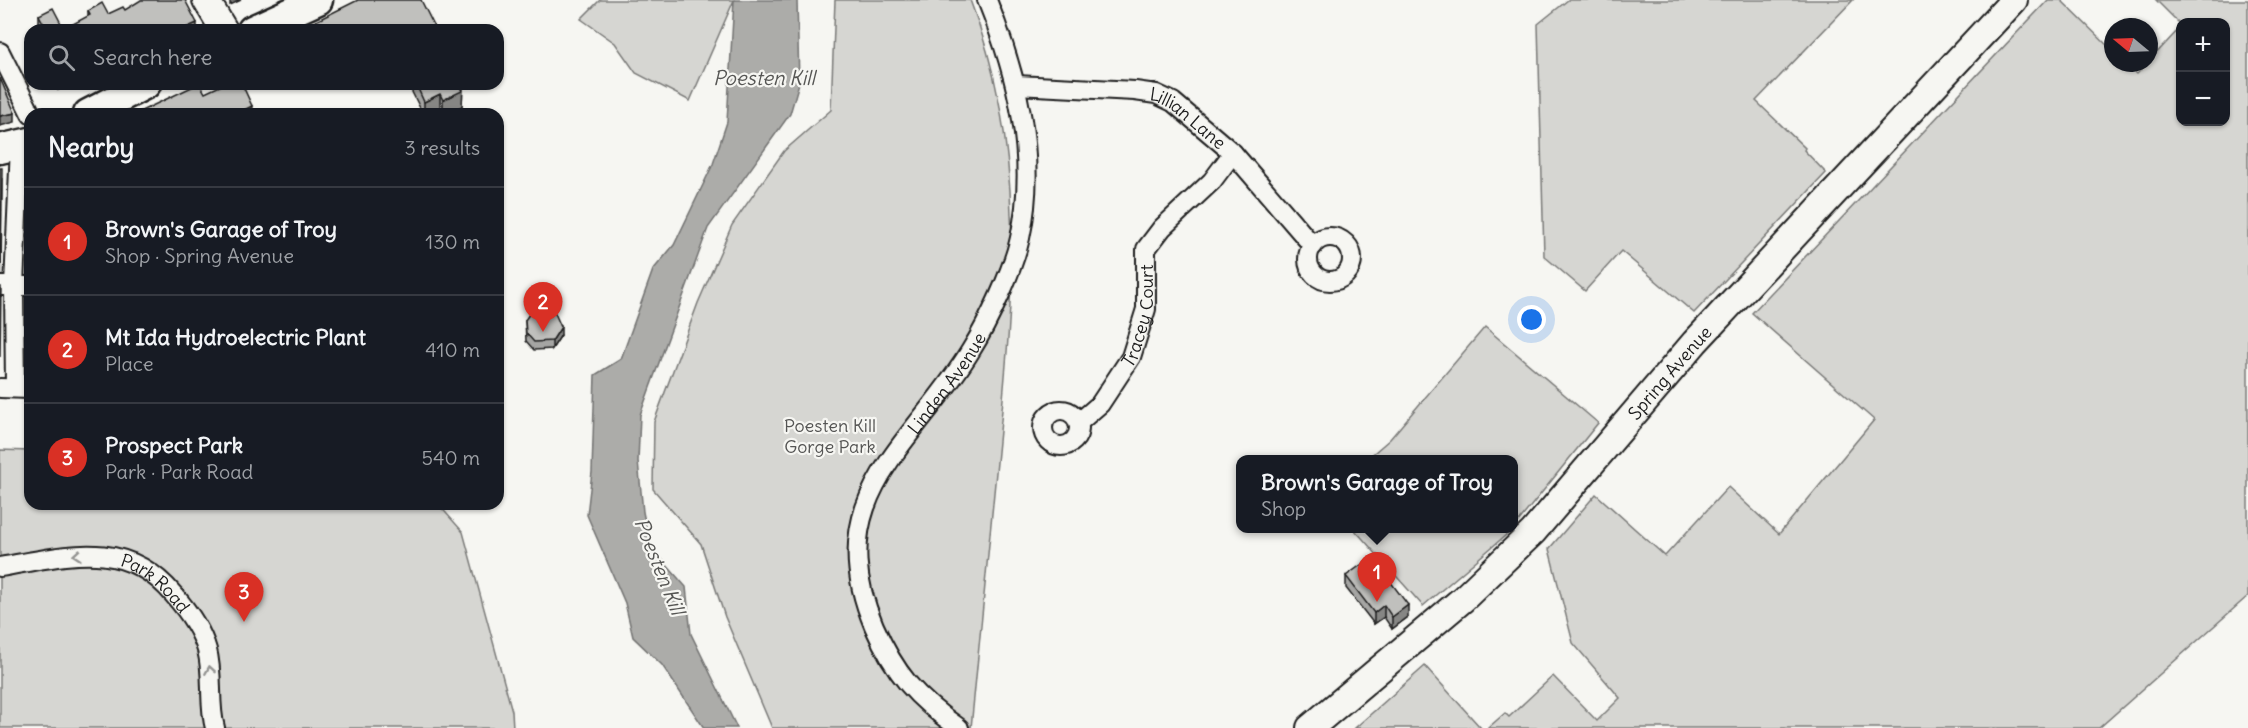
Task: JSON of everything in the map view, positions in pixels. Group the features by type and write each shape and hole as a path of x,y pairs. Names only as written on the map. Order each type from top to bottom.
{"main road":[{"path":"265,24 318,0"},
{"path":"100,108 134,90"}],"street":[{"path":"206,0 220,24"},
{"name":"Linden Avenue","path":"959,728 922,700 904,681 886,653 864,602 858,569 858,542 863,511 872,487 885,464 971,351 994,305 1020,240 1025,203 1027,152 1016,85 987,0"},
{"name":"Spring Avenue","path":"1310,728 1462,599 1533,532 1695,342 2014,0"},
{"path":"0,52 28,108"},
{"name":"Lillian Lane","path":"1016,85 1156,94 1191,114 1233,153 1312,246"},
{"path":"15,388 14,286 17,146"},
{"name":"Tracey Court","path":"1078,423 1100,404 1131,357 1146,309 1146,249 1162,228 1212,181 1233,153"},
{"name":"Park Road","path":"0,567 102,553 145,568 162,580 186,609 207,650 215,728"}],"green space":[{"path":"600,0 734,0 690,101 636,73 615,43 581,19"},
{"name":"Poesten Kill Gorge Park","path":"835,0 970,0 988,56 1001,112 1008,168 1011,280 1003,394 971,728 772,728 725,617 701,544 653,489 654,422 698,303 732,225 784,151 831,110"},
{"path":"1568,0 1853,0 1756,101 1805,148 1804,150 1826,173 1694,313 1621,251 1585,291 1544,256 1538,24"},
{"path":"2048,0 2061,0 2104,42 2104,72 2135,72 2137,74 2139,72 2158,72 2158,52 2176,32 2176,126 2230,126 2230,18 2176,18 2176,20 2156,0 2248,0 2248,596 2099,728 1488,728 1505,713 1509,717 1553,676 1597,721 1620,698 1573,643 1549,549 1596,494 1665,556 1728,487 1779,534 1874,420 1752,313"},
{"path":"1485,327 1598,423 1518,522 1518,455 1372,455 1390,439"},
{"path":"0,450 24,451 24,510 443,510 463,532 512,711 513,728 0,728"},
{"path":"1358,533 1508,533 1423,606"},
{"path":"1425,666 1481,728 1355,728"}],"water":[{"name":"Poesten Kill","path":"734,0 797,0 799,83 790,114 708,228 640,415 638,461 643,512 650,546 686,587 691,634 737,728 704,728 662,665 633,637 625,603 587,515 592,472 595,375 621,359 653,270 674,245 713,164 727,122"}],"building":[{"path":"141,0 185,0 197,23 73,24 90,15 88,11 102,3 108,14 123,7 125,10"},
{"path":"358,0 421,0 433,24 310,24"},
{"path":"53,8 61,24 44,24 39,15"},
{"path":"0,78 15,113 0,116"},
{"path":"185,90 203,90 205,93 211,90 245,90 252,106 248,108 148,108"},
{"path":"419,90 462,91 443,100 440,94 424,102"},
{"path":"0,168 2,168 1,265 0,265"},
{"path":"0,287 1,287 0,357"},
{"path":"544,307 554,311 561,327 552,341 534,342 526,333 525,320 532,310"},
{"path":"1372,557 1408,605 1392,617 1384,605 1374,613 1346,576"}],"place":[{"name":"Mt Ida Hydroelectric Plant","path":"543,332"},
{"name":"Brown's Garage of Troy","path":"1377,602"},
{"name":"Prospect Park","path":"244,622"}]}
